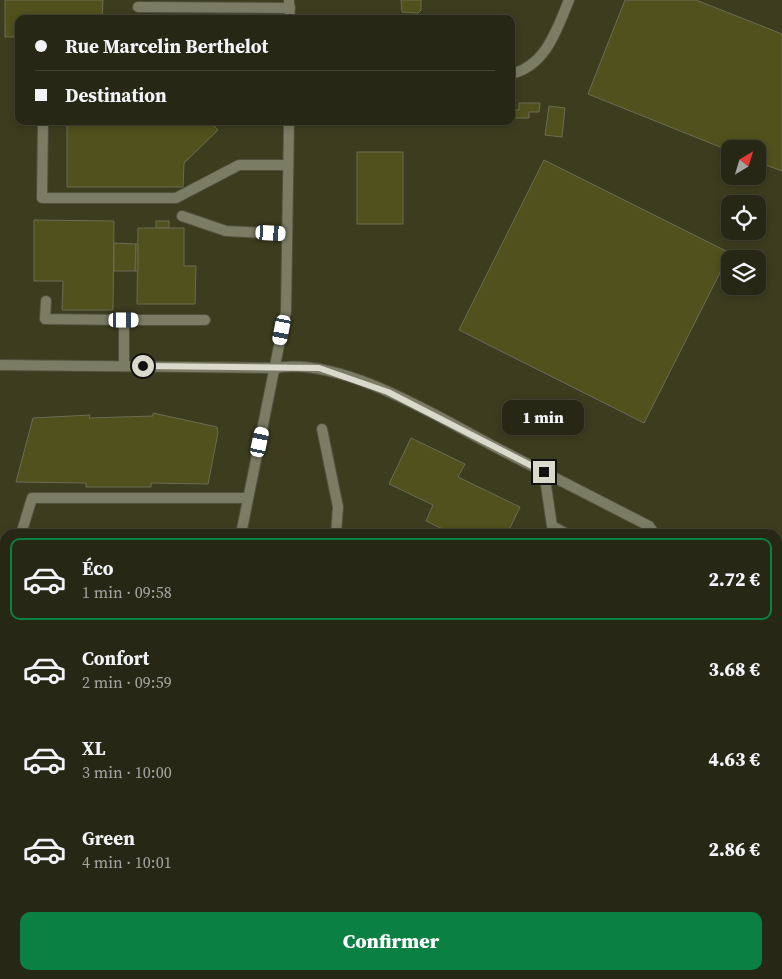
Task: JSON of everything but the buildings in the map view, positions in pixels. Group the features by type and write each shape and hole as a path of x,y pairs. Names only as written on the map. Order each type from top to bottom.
{"street":[{"path":"515,73 521,72 539,58 553,38 569,0"},
{"path":"138,7 290,9"},
{"path":"43,125 42,198 176,198 239,165 288,165"},
{"path":"242,529 286,312 289,125"},
{"path":"182,216 226,231 287,234"},
{"path":"46,301 45,319 205,320"},
{"path":"124,320 124,366"},
{"path":"0,365 275,368 287,366 319,368 388,392 649,526 651,529"},
{"path":"322,429 338,507 336,529"},
{"path":"544,472 552,526 558,529"},
{"path":"23,529 32,498 248,498"}],"shaded area":[{"path":"0,0 782,0 782,529 0,529"}],"route":[{"path":"143,366 254,368 287,366 319,368 388,392 544,472"}]}
